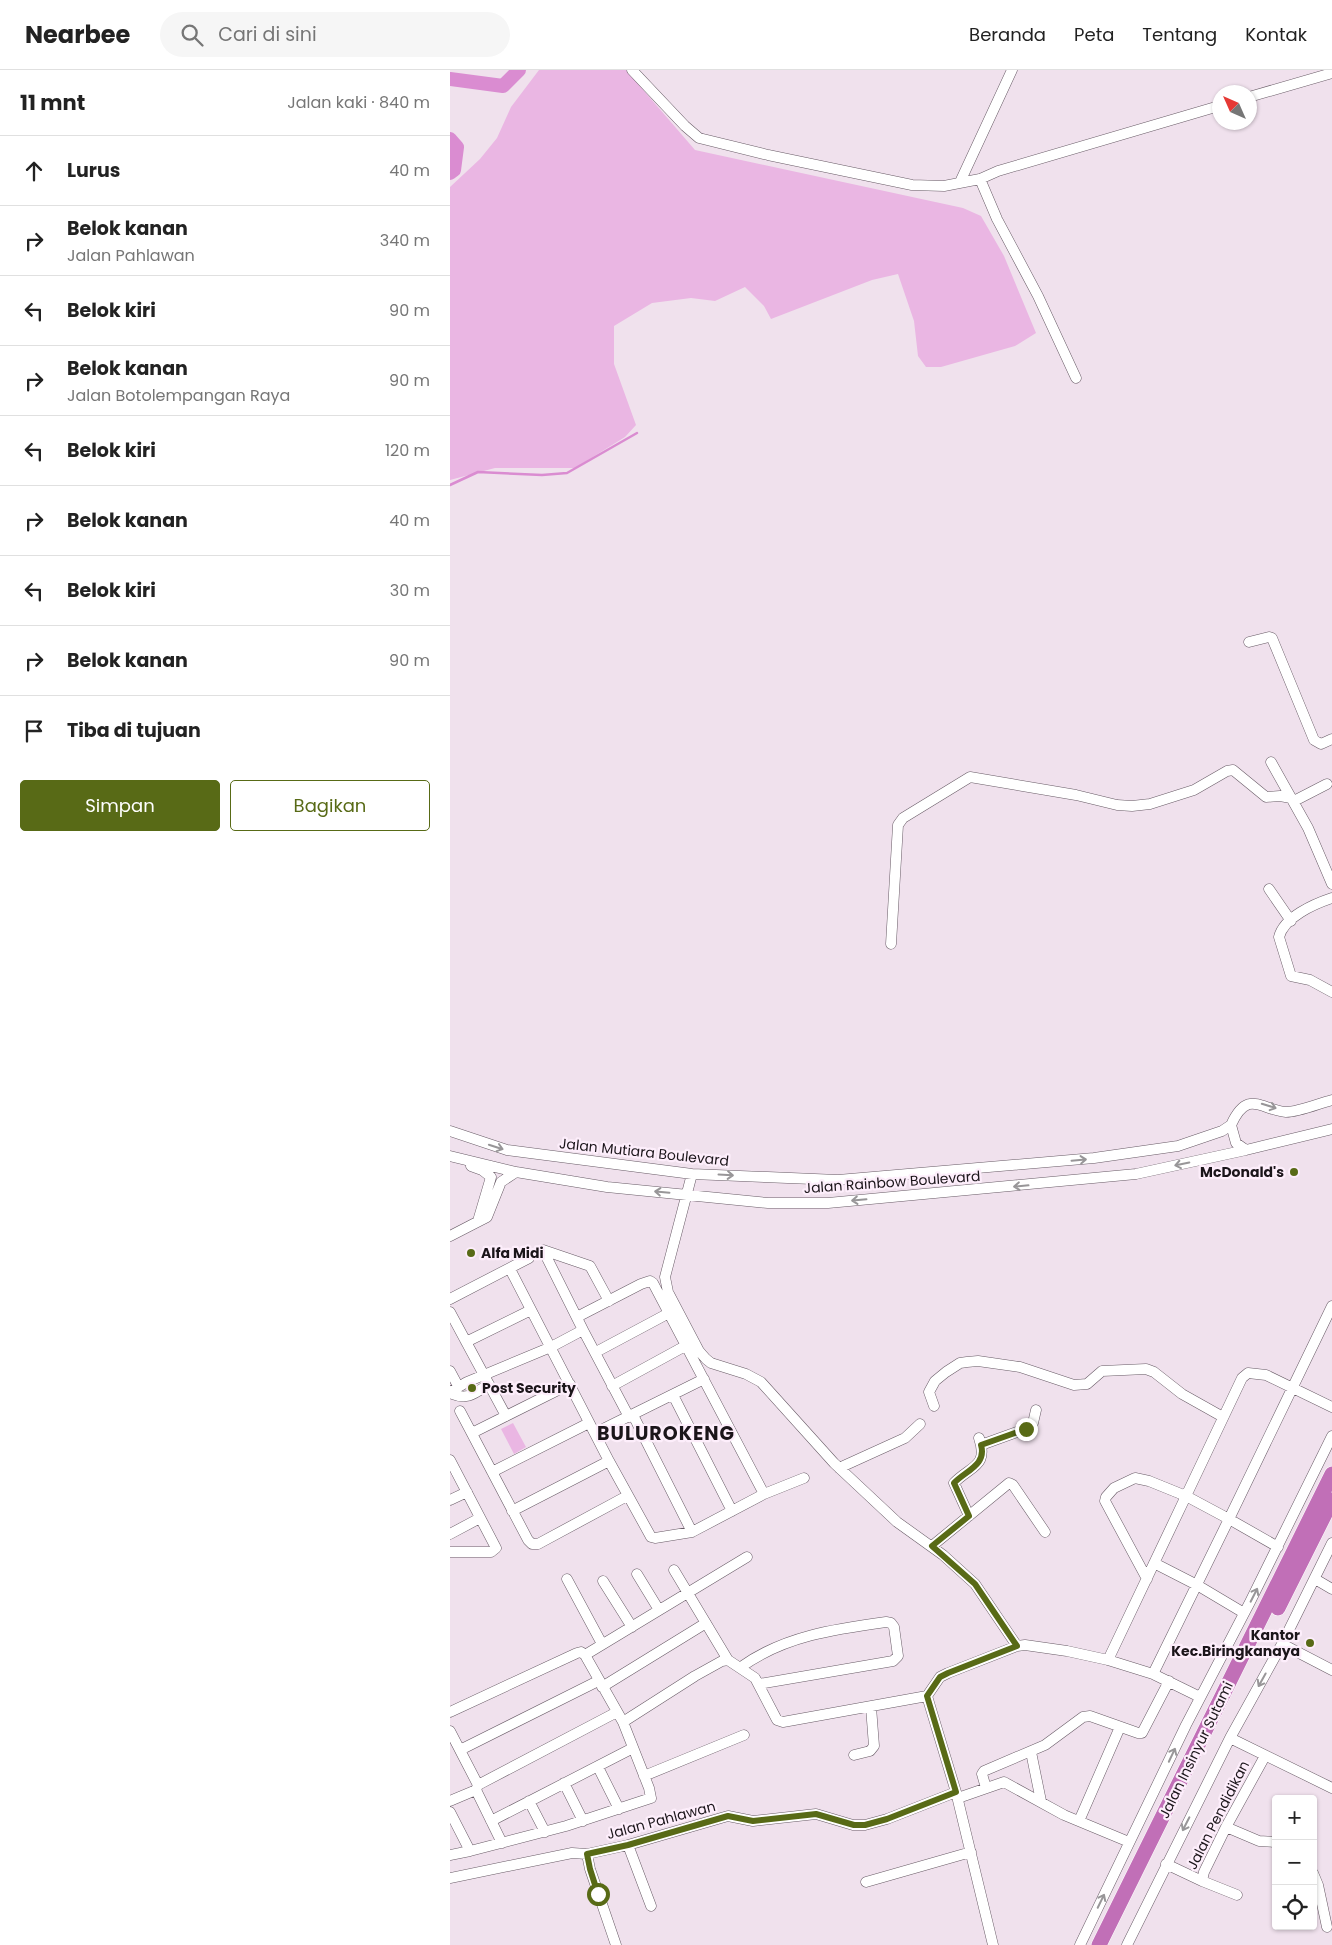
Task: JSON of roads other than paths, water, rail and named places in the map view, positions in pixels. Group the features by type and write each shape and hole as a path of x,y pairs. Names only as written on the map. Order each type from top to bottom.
{"highway":[{"name":"Jalan Insinyur Sutami","path":"1100,1945 1332,1474"},
{"name":"Jalan Insinyur Sutami","path":"1111,1945 1216,1727 1332,1500"}],"street":[{"path":"632,70 685,126 699,138 768,155 912,185 936,186 980,179 998,171 1212,108"},
{"path":"960,182 1012,70"},
{"path":"1257,95 1332,73"},
{"path":"980,179 1000,225 1038,296 1076,378"},
{"path":"1249,642 1268,637 1272,638 1314,740 1321,744 1332,739"},
{"path":"1271,762 1308,828 1332,884"},
{"path":"891,944 898,825 903,818 970,777 1076,795 1117,805 1132,806 1150,804 1194,790 1234,770 1266,797 1280,796 1292,799 1328,784"},
{"path":"1269,889 1291,921"},
{"path":"1332,898 1308,907 1291,921 1279,937 1290,974 1295,978 1312,981 1332,992"},
{"path":"1332,1100 1286,1112 1255,1102 1246,1105 1235,1117 1232,1125 1236,1143 1246,1150 1332,1129"},
{"name":"Jalan Rainbow Boulevard","path":"838,1180 1094,1158 1178,1146 1222,1131 1232,1125"},
{"name":"Jalan Mutiara Boulevard","path":"450,1131 507,1150 692,1174 838,1180"},
{"name":"Jalan Rainbow Boulevard","path":"450,1156 516,1172 607,1187 768,1202 828,1203 1136,1174 1246,1150"},
{"path":"450,1161 482,1170 490,1177 478,1221"},
{"path":"450,1236 478,1221 484,1220 490,1214 501,1182 516,1172"},
{"path":"692,1174 665,1277 668,1292 699,1351 712,1363 746,1374 761,1382 839,1468 897,1522 932,1546 975,1584 1017,1646"},
{"path":"609,1301 590,1266 544,1250 612,1386 631,1416 692,1532"},
{"path":"450,1300 529,1258"},
{"path":"510,1269 627,1496 649,1534 654,1538 692,1532 764,1494 804,1478"},
{"path":"577,1317 641,1284 650,1281 654,1283 764,1494"},
{"path":"1153,1674 1293,1388 1328,1327 1332,1306"},
{"path":"466,1342 532,1310"},
{"path":"450,1312 506,1416"},
{"path":"596,1352 669,1313"},
{"path":"453,1390 484,1374 551,1347 583,1330"},
{"path":"612,1386 687,1345"},
{"path":"934,1406 929,1392 935,1381 960,1363 978,1361 1027,1368 1065,1383 1082,1385 1087,1384 1102,1371 1146,1369 1154,1372 1182,1394 1223,1417"},
{"path":"450,1371 453,1390 461,1397 467,1397 489,1384"},
{"path":"1108,1660 1242,1378 1248,1373 1266,1375 1332,1407"},
{"path":"595,1433 686,1388 706,1383"},
{"path":"472,1433 570,1384"},
{"path":"673,1395 732,1511"},
{"path":"969,1516 954,1483 980,1461 982,1454 980,1442 1028,1428 1033,1423 1036,1410"},
{"path":"460,1411 512,1511 532,1544 538,1544 627,1496"},
{"path":"492,1472 589,1423"},
{"path":"839,1468 905,1438 920,1424"},
{"path":"1080,1945 1200,1697 1278,1547 1332,1436"},
{"path":"512,1511 609,1461"},
{"path":"450,1552 494,1550 495,1546 451,1464"},
{"path":"1146,1579 1106,1504 1106,1496 1114,1488 1135,1478 1149,1481 1186,1496 1278,1547"},
{"path":"932,1546 1007,1484 1012,1484 1045,1532"},
{"path":"450,1500 467,1492"},
{"path":"450,1534 480,1518"},
{"path":"1127,1945 1230,1738 1282,1644 1332,1543"},
{"path":"585,1655 747,1557"},
{"path":"1154,1563 1197,1585 1244,1613"},
{"path":"674,1570 728,1660 741,1668 759,1684 774,1717 779,1721 871,1707 927,1696 940,1677 1017,1646 1025,1645 1067,1651 1108,1660 1153,1674 1200,1697"},
{"path":"637,1574 659,1610"},
{"path":"567,1579 602,1644"},
{"path":"1314,1579 1332,1589"},
{"path":"603,1581 632,1627"},
{"path":"741,1668 758,1655 809,1635 886,1622 894,1626 898,1656 893,1661 759,1684"},
{"path":"460,1750 600,1684 706,1623"},
{"path":"1282,1644 1332,1670"},
{"path":"450,1712 581,1652 585,1655 623,1722 651,1798 545,1832 502,1844 450,1855"},
{"path":"623,1722 696,1676 728,1660"},
{"path":"986,1788 982,1774 984,1772 1045,1745 1083,1717 1090,1716 1138,1734 1144,1731 1169,1681"},
{"path":"927,1696 957,1795 993,1945"},
{"path":"854,1755 870,1751 874,1746 871,1707"},
{"path":"450,1801 617,1712"},
{"path":"1079,1821 1120,1727"},
{"path":"450,1731 502,1844"},
{"path":"644,1776 744,1735"},
{"path":"1230,1738 1331,1787"},
{"path":"491,1821 632,1748"},
{"path":"1031,1752 1041,1801"},
{"name":"Jalan Pendidikan","path":"1166,1864 1202,1881 1204,1872 1226,1827 1264,1756"},
{"path":"598,1766 619,1809"},
{"name":"Jalan Pahlawan","path":"450,1878 572,1853 587,1854 628,1845 728,1816 753,1821 816,1814 854,1825 865,1825 1004,1782 1079,1821 1130,1842"},
{"path":"564,1783 583,1821"},
{"path":"529,1801 545,1832"},
{"path":"450,1812 470,1851"},
{"path":"1226,1827 1259,1841 1272,1842"},
{"path":"628,1845 651,1906"},
{"path":"866,1882 971,1852"},
{"path":"587,1854 590,1869 616,1945"},
{"path":"1202,1881 1238,1895"},
{"path":"1317,1883 1327,1927"}],"waterway":[{"path":"450,79 503,86 519,70"},
{"path":"450,139 457,147 454,170 450,173"},
{"path":"450,485 478,472 542,475 567,473 637,433"}],"place":[{"name":"McDonald's","path":"1294,1172"},
{"name":"Alfa Midi","path":"471,1253"},
{"name":"Post Security","path":"472,1388"},
{"name":"Kantor Kec.Biringkanaya","path":"1310,1643"}],"district":[{"name":"BULUROKENG","path":"666,1433"}]}
